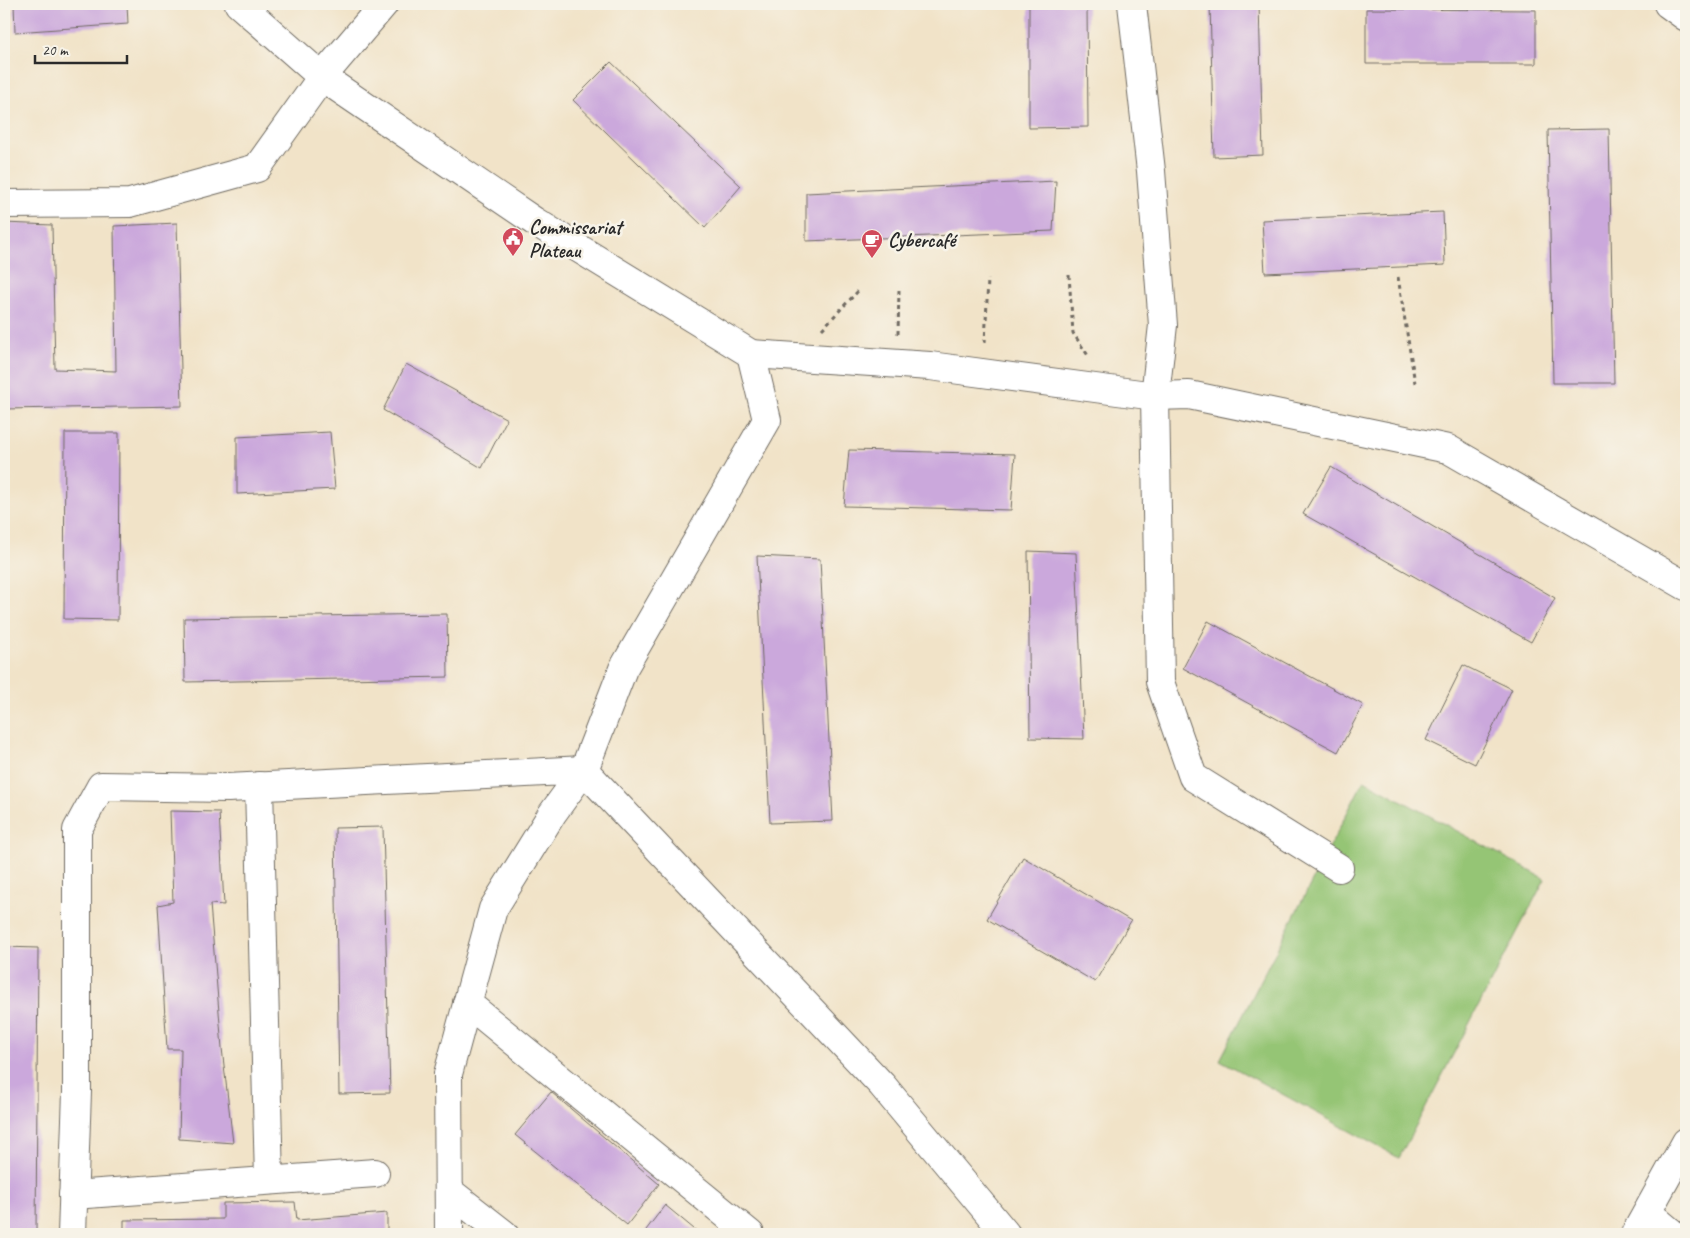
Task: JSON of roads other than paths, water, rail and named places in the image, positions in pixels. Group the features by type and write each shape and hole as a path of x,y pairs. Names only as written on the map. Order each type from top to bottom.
{"street":[{"path":"240,4 322,77 534,221 751,354 930,366 1155,396 1190,395 1448,449 1686,586"},
{"path":"4,204 130,203 257,168 322,77 384,4"},
{"path":"1132,4 1152,171 1163,325 1155,396 1160,682 1193,777 1339,868"},
{"path":"1668,4 1686,17"},
{"path":"449,1234 448,1074 493,910 552,814 584,770 623,669 767,420 751,354"},
{"path":"72,1234 77,1092 77,830 101,786 228,788 584,770 882,1085 1006,1234"},
{"path":"259,786 269,1180"},
{"path":"467,1003 750,1234"},
{"path":"1673,1234 1642,1224 1686,1142"},
{"path":"73,1195 375,1173"},
{"path":"449,1191 504,1234"}],"place":[{"name":"Commissariat Plateau","path":"513,257"},
{"name":"Cybercafé","path":"872,259"}]}
